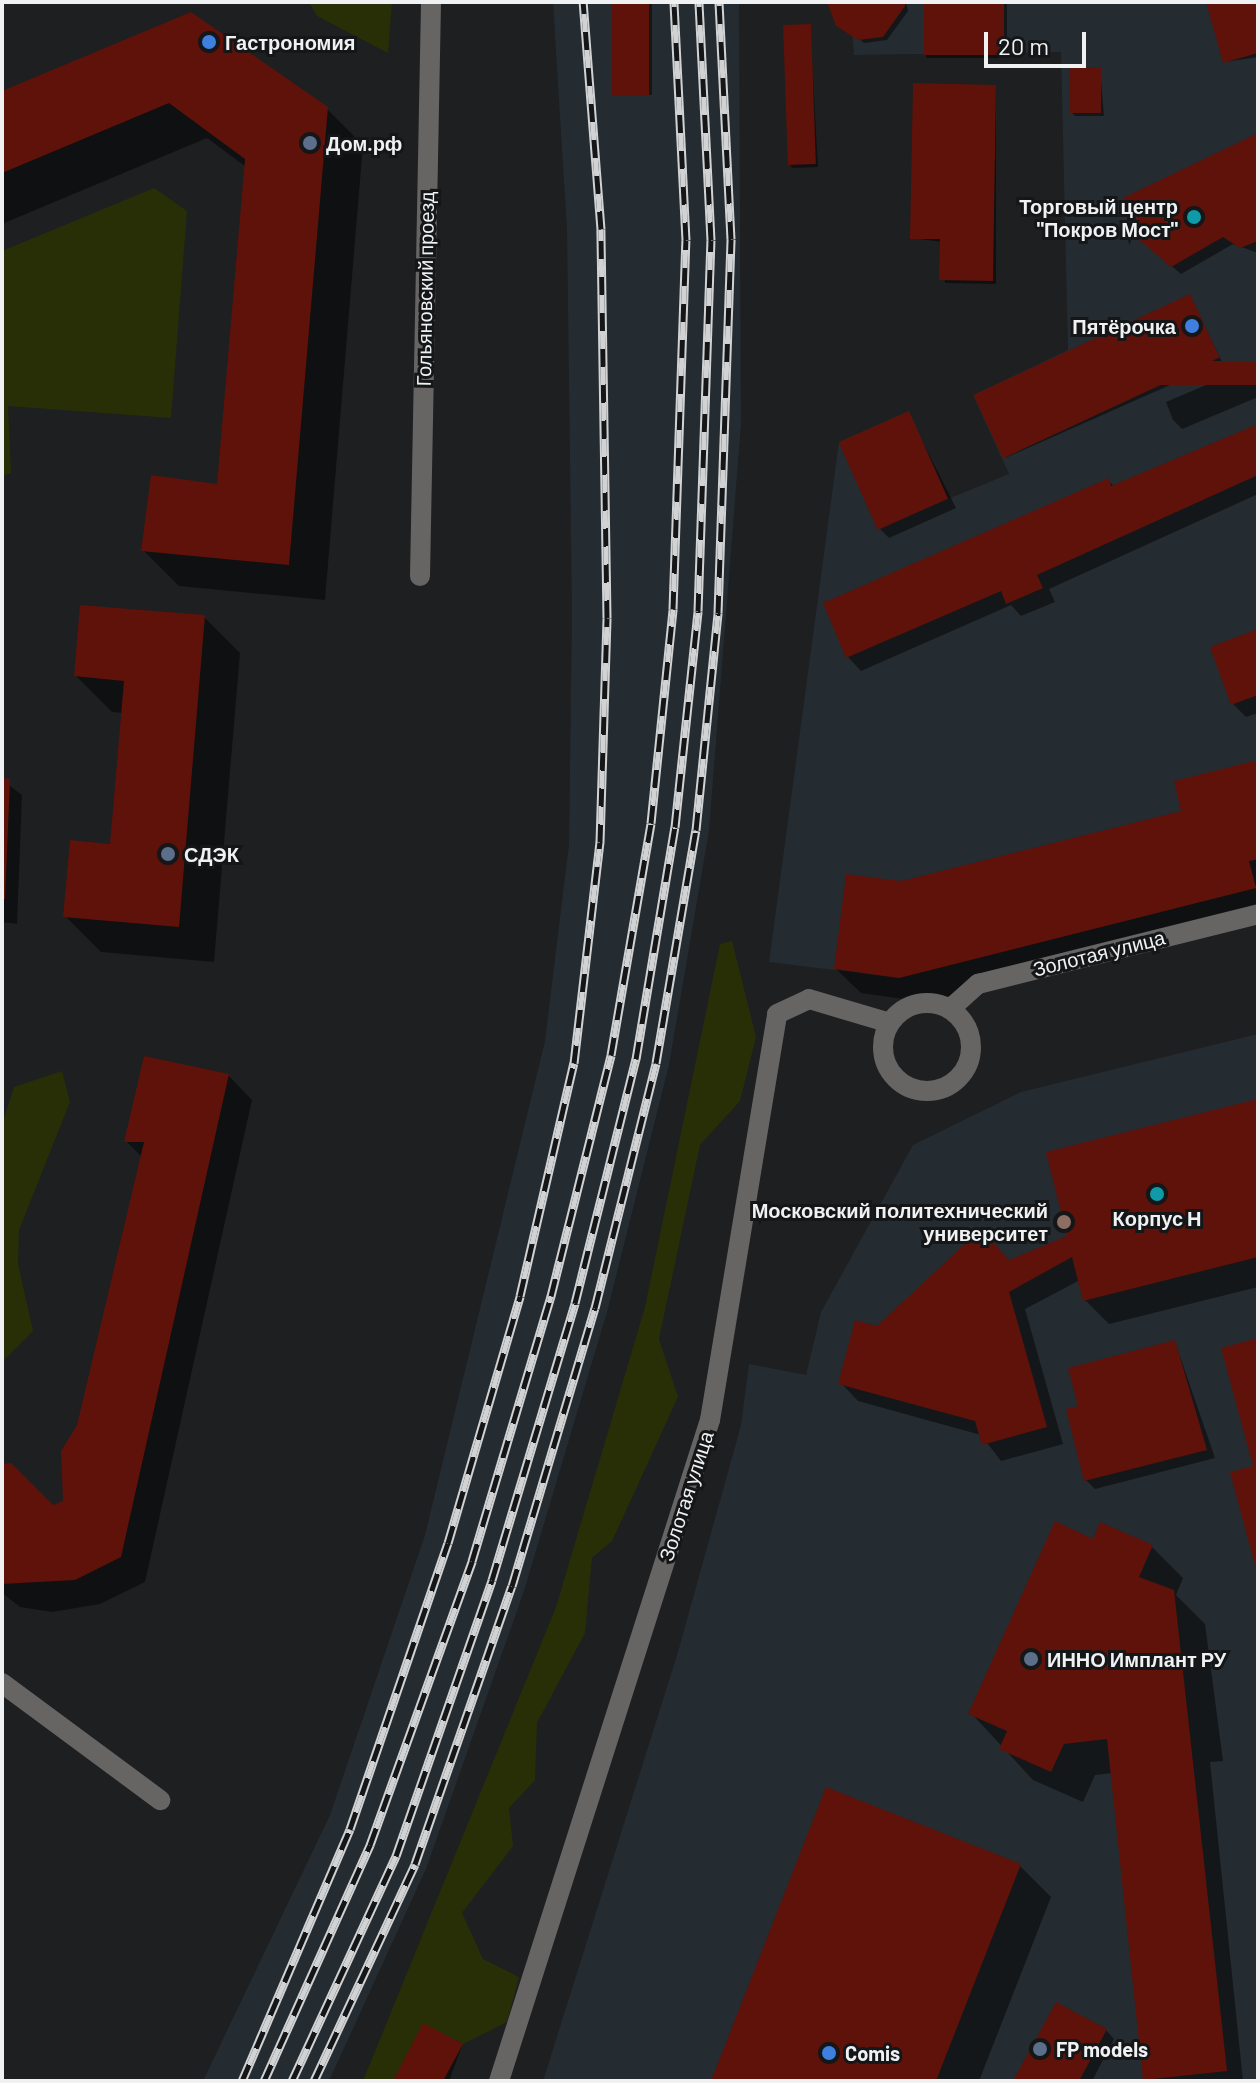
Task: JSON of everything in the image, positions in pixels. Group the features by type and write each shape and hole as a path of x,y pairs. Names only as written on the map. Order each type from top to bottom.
{"street":[{"name":"Гольяновский проезд","path":"420,576 431,2"},
{"name":"Золотая улица","path":"950,1009 978,984 1258,914"},
{"name":"Золотая улица","path":"499,2081 710,1420 777,1014 809,999 890,1023"},
{"path":"917,1004 950,1009 970,1035 971,1052 956,1081 941,1089 916,1089 896,1078 884,1052 890,1023 917,1004"},
{"path":"2,1683 160,1800"}],"shaded area":[{"path":"553,2 739,2 741,424 709,831 669,1065 607,1312 524,1591 426,1869 329,2081 203,2081 330,1815 425,1535 545,1041 569,844 572,613 567,230"},
{"path":"850,2 1258,2 1258,859 1249,862 1256,888 899,978 769,962 839,442 909,411 948,499 1009,474 973,395 1068,350 1061,52 854,55"},
{"path":"1258,1034 1258,2081 543,2081 678,1652 741,1425 749,1364 806,1375 821,1312 913,1145 1021,1092"}],"green space":[{"path":"309,2 392,2 388,53 317,16"},
{"path":"154,188 187,211 171,418 8,406 11,473 2,476 2,251"},
{"path":"732,941 756,1037 740,1101 700,1145 659,1339 678,1397 612,1541 592,1558 585,1633 537,1723 535,1780 509,1808 513,1846 462,1913 483,1959 519,1977 507,2022 463,2044 423,2024 393,2081 363,2081 556,1607 645,1307 720,944"},
{"path":"62,1071 70,1102 19,1230 18,1264 33,1331 2,1362 2,1124 14,1087"}],"building":[{"path":"612,2 649,2 649,96 612,96"},
{"path":"827,2 905,2 905,6 883,37 858,40 836,26"},
{"path":"924,2 1004,2 1004,55 924,55"},
{"path":"1206,2 1258,2 1258,53 1223,63"},
{"path":"191,12 328,107 289,565 141,551 151,475 217,484 245,159 169,103 2,173 2,91"},
{"path":"811,24 816,164 788,165 783,25"},
{"path":"1069,67 1101,67 1101,113 1069,113"},
{"path":"913,83 996,85 993,281 939,280 940,239 910,239"},
{"name":"Торговый центр \"Покров Мост\"","path":"1258,133 1258,241 1240,248 1223,237 1171,267 1136,237 1123,198"},
{"path":"1190,294 1220,357 1003,458 973,395"},
{"path":"1155,361 1258,361 1258,385 1155,385"},
{"path":"909,411 948,499 878,530 839,442"},
{"path":"1258,424 1258,475 1037,575 1043,588 1006,604 1001,591 846,658 823,603 1109,478 1111,486"},
{"path":"80,605 205,615 179,927 63,917 70,840 110,844 124,681 74,676"},
{"path":"1258,629 1258,695 1231,705 1210,647"},
{"path":"1258,760 1258,859 1249,861 1256,888 899,978 834,969 846,874 901,881 1181,811 1174,781"},
{"path":"2,778 10,779 5,899 2,899"},
{"path":"144,1056 229,1074 121,1557 75,1580 2,1584 2,1464 11,1463 53,1505 63,1501 61,1451 77,1425 144,1142 124,1142"},
{"path":"1258,1099 1258,1257 1083,1301 1072,1257 1009,1292 1047,1427 982,1445 975,1421 838,1384 855,1320 877,1326 981,1229 1009,1260 1067,1236 1046,1152"},
{"path":"1258,1338 1257,1573 1230,1472 1253,1466 1221,1348"},
{"path":"1175,1340 1207,1450 1084,1481 1066,1409 1078,1406 1068,1368"},
{"path":"1055,1521 1093,1539 1100,1522 1153,1545 1139,1577 1174,1590 1227,2071 1143,2080 1107,1739 1064,1744 1051,1772 999,1749 1007,1731 968,1714"},
{"path":"826,1787 1021,1864 936,2081 711,2081"},
{"path":"1056,2002 1107,2029 1079,2081 1013,2081"},
{"path":"423,2023 463,2044 443,2081 393,2081"}],"railway":[{"path":"242,2081 350,1829 448,1543 520,1296 574,1063 600,842 607,618 601,229 583,2"},
{"path":"264,2081 370,1845 472,1561 551,1296 611,1055 651,823 673,609 686,240 674,2"},
{"path":"292,2081 396,1856 492,1580 575,1303 636,1059 675,827 698,611 711,240 699,2"},
{"path":"314,2081 415,1864 512,1586 595,1308 656,1063 696,830 718,613 731,239 719,2"}],"place":[{"name":"Гастрономия","path":"209,42"},
{"name":"Дом.рф","path":"310,143"},
{"name":"Торговый центр \"Покров Мост\"","path":"1194,217"},
{"name":"Пятёрочка","path":"1192,326"},
{"name":"СДЭК","path":"168,854"},
{"name":"Корпус Н","path":"1157,1194"},
{"name":"Московский политехнический университет","path":"1064,1222"},
{"name":"ИННО Имплант РУ","path":"1031,1659"},
{"name":"FP models","path":"1040,2049"},
{"name":"Comis","path":"829,2053"}]}
